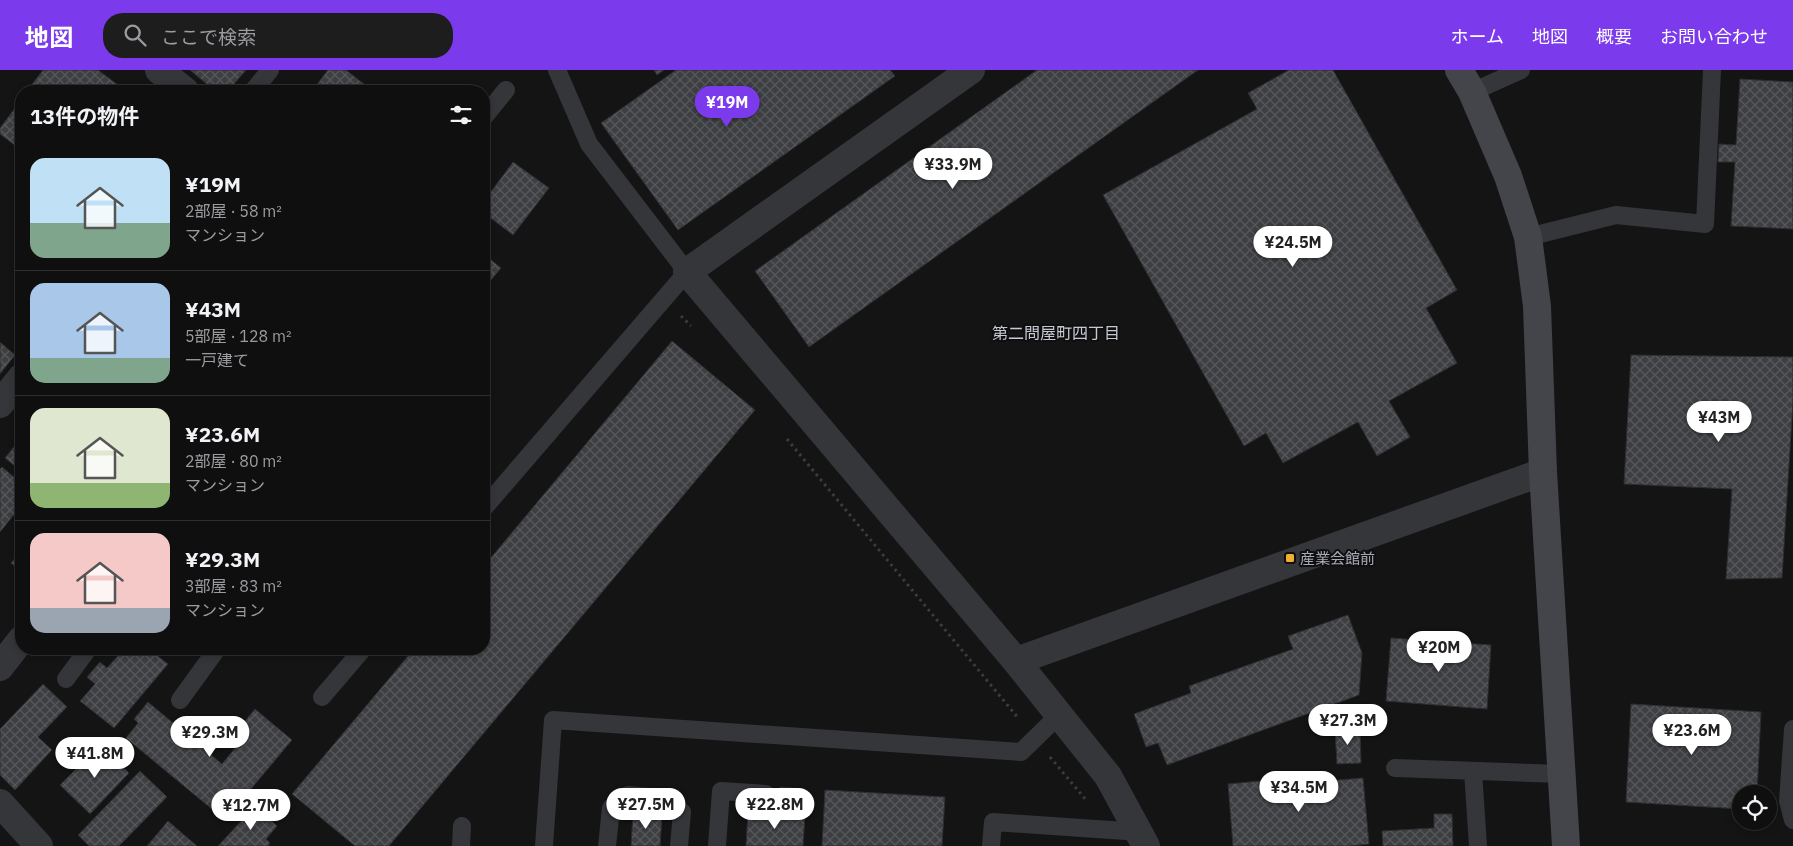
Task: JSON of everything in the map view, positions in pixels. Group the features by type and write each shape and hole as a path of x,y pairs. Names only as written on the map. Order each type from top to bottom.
{"street":[{"path":"159,70 178,85"},
{"path":"971,70 687,272 1016,661 1108,776 1143,839"},
{"path":"1465,81 1508,176 1528,237 1537,306 1543,472 1566,846"},
{"path":"0,404 15,385"},
{"path":"1016,661 1543,472"},
{"path":"0,667 15,648"},
{"path":"0,803 40,846"}],"lane":[{"path":"258,85 270,70"},
{"path":"490,501 687,272 589,144 557,70"},
{"path":"1465,81 1521,70"},
{"path":"1528,237 1616,215 1705,224 1712,70"},
{"path":"490,109 506,90"},
{"path":"66,679 79,655"},
{"path":"180,700 214,655"},
{"path":"322,698 358,655"},
{"path":"544,846 553,720 1021,752 1059,715"},
{"path":"1793,730 1788,801 1793,820"},
{"path":"1395,768 1561,774"},
{"path":"1472,771 1478,846"},
{"path":"717,846 721,791 766,794"},
{"path":"607,846 611,808 628,795 661,798 682,812 680,846"},
{"path":"991,846 993,822 1105,830 1143,839"},
{"path":"461,846 462,826"}],"path":[{"path":"664,298 694,329"},
{"path":"782,434 1099,816 1105,830"}],"building":[{"path":"43,70 98,70 118,85 32,85"},
{"path":"190,70 246,70 233,85 208,85"},
{"path":"328,70 346,70 364,84 363,85 317,85"},
{"path":"654,70 664,70 657,75"},
{"path":"676,70 890,70 895,76 678,230 601,123"},
{"path":"1037,70 1198,70 809,347 755,271"},
{"path":"1289,70 1333,70 1457,290 1426,308 1457,363 1389,401 1410,437 1377,456 1358,422 1283,463 1266,433 1244,446 1103,195 1257,109 1248,93"},
{"path":"1740,79 1793,82 1793,229 1731,226 1735,162 1718,162 1719,144 1736,145"},
{"path":"15,108 15,145 0,134 0,128"},
{"path":"513,162 549,188 513,235 490,218 490,193"},
{"path":"490,259 501,268 490,281"},
{"path":"672,341 755,410 389,846 355,846 292,794 409,655 490,655 490,559"},
{"path":"0,342 15,355 0,374"},
{"path":"1631,355 1793,357 1793,401 1782,578 1726,579 1732,489 1624,484"},
{"path":"15,446 15,466 5,458"},
{"path":"2,467 15,478 15,513 0,532 0,469"},
{"path":"15,558 15,566 11,563"},
{"path":"1348,615 1362,653 1359,695 1167,765 1158,743 1146,747 1134,714 1191,693 1189,686 1293,649 1288,636"},
{"path":"1391,638 1491,645 1487,709 1386,701"},
{"path":"119,655 157,655 168,664 114,728 80,701 95,684 87,677 100,662 107,668"},
{"path":"43,684 67,707 38,737 52,750 15,790 0,775 0,729"},
{"path":"148,702 222,764 248,732 241,726 255,709 292,740 225,820 126,738 138,723 134,719"},
{"path":"1631,704 1761,712 1757,785 1732,785 1732,808 1626,802"},
{"path":"1360,729 1361,763 1337,764 1335,730"},
{"path":"100,745 129,773 90,814 60,785"},
{"path":"140,771 167,797 119,846 89,846 78,835"},
{"path":"1292,778 1292,784 1363,778 1369,844 1350,846 1233,846 1228,784"},
{"path":"780,787 804,789 803,806 778,804"},
{"path":"825,790 945,797 942,846 822,846"},
{"path":"255,806 277,826 266,839 270,843 268,846 218,846"},
{"path":"748,812 805,815 803,846 746,846"},
{"path":"633,814 662,816 660,846 631,846"},
{"path":"1434,814 1452,814 1453,846 1383,846 1382,831 1434,828"},
{"path":"168,821 197,846 147,846"}],"place":[{"name":"産業会館前","path":"1290,558"}],"district":[{"name":"第二問屋町四丁目","path":"1056,333"}]}
